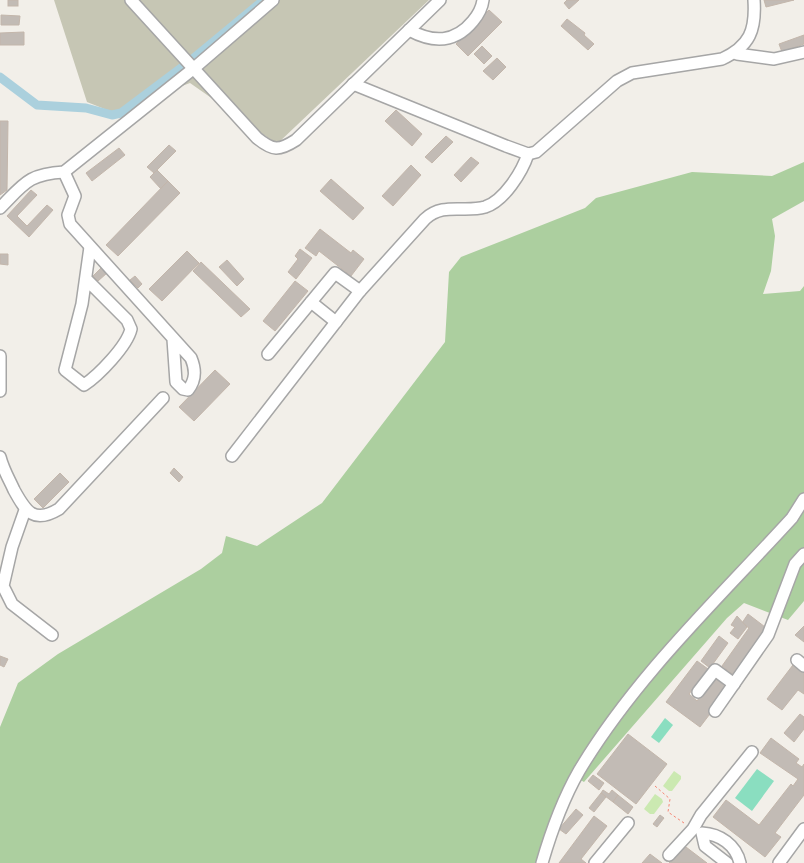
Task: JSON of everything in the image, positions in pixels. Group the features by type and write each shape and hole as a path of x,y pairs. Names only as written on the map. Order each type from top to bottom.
{"street":[{"path":"131,0 257,138 268,147 278,149 296,140 440,0"},
{"path":"0,208 28,180 46,173 64,172 193,69 273,0"},
{"path":"409,30 431,38 453,38 464,32 478,15 483,0"},
{"path":"353,84 528,154 536,152 617,80 632,73 722,59 736,53 743,47 752,31 754,0"},
{"path":"737,54 774,59 804,52"},
{"path":"232,456 360,291 431,214 452,208 485,207 493,203 513,181 528,154"},
{"path":"64,172 74,196 68,215 70,224 173,339"},
{"path":"86,279 127,320 131,329 129,338 94,378 84,385 65,370 82,304 90,247"},
{"path":"268,354 335,273 360,291"},
{"path":"311,302 336,322"},
{"path":"0,356 0,391"},
{"path":"0,457 4,470 25,510 42,516 59,509 163,398"},
{"path":"542,863 550,836 578,773 613,718 644,680 792,518 804,499"},
{"path":"25,510 2,586 12,604 52,635"},
{"path":"715,711 768,635 795,564 804,554"},
{"path":"698,692 715,670 734,684"},
{"path":"669,854 697,831 701,815 752,752"},
{"path":"595,863 628,823"},
{"path":"779,863 804,829"},
{"path":"697,831 705,846 727,863"},
{"path":"697,831 715,834 737,852 740,863"}],"path":[{"path":"655,786 670,799 668,812 697,831"}],"shaded area":[{"path":"54,0 429,0 277,144 190,83 112,112 87,102"}],"green space":[{"path":"804,162 804,201 772,219 775,236 771,271 763,294 800,291 804,286 804,601 788,620 744,603 727,618 584,782 572,775 539,863 0,863 0,727 18,683 58,654 201,569 222,553 226,536 257,546 322,503 445,342 449,272 461,257 585,208 596,198 692,172 772,176"},
{"path":"665,718 673,725 659,743 651,737"},
{"path":"757,769 774,781 752,811 735,798"},
{"path":"674,771 681,776 681,779 672,791 669,791 663,786"},
{"path":"655,794 663,802 654,814 650,814 644,809"}],"building":[{"path":"8,0 18,0 18,6 8,6"},
{"path":"567,0 579,0 569,9 564,3"},
{"path":"764,0 794,0 766,7"},
{"path":"489,10 502,22 468,56 456,44"},
{"path":"1,15 20,16 19,25 1,25"},
{"path":"567,19 585,33 584,35 594,44 588,50 561,26"},
{"path":"24,32 24,45 0,45 0,33"},
{"path":"804,35 804,44 782,52 779,44"},
{"path":"482,46 492,56 484,64 474,54"},
{"path":"497,58 506,67 493,80 483,71"},
{"path":"396,110 422,134 412,146 385,121"},
{"path":"0,121 8,121 7,190 0,195"},
{"path":"446,136 453,142 432,163 425,157"},
{"path":"169,145 176,151 154,173 147,167"},
{"path":"119,148 125,155 92,181 86,173"},
{"path":"471,157 479,163 461,182 454,175"},
{"path":"411,165 421,175 393,206 382,196"},
{"path":"157,170 168,181 161,189 150,177"},
{"path":"331,179 364,208 353,220 320,191"},
{"path":"168,181 180,193 118,256 106,245"},
{"path":"31,190 37,195 17,216 27,226 47,205 53,210 29,237 7,216"},
{"path":"320,229 351,253 353,250 364,259 351,276 319,251 316,256 305,248"},
{"path":"300,249 312,258 296,279 288,272 298,259 295,256"},
{"path":"187,251 199,263 162,301 149,289"},
{"path":"0,254 8,254 8,265 0,264"},
{"path":"227,260 244,279 237,286 219,267"},
{"path":"201,262 250,309 241,317 193,271"},
{"path":"102,267 107,273 98,281 93,276"},
{"path":"135,276 142,284 138,288 130,280"},
{"path":"295,281 308,291 275,331 263,321"},
{"path":"215,370 230,384 194,421 179,407"},
{"path":"174,468 183,477 179,482 170,473"},
{"path":"60,473 69,482 43,508 34,499"},
{"path":"748,614 769,630 735,676 722,666 749,628 742,623"},
{"path":"737,616 747,627 738,639 730,633 735,627 731,625"},
{"path":"804,626 804,642 795,635"},
{"path":"719,636 728,643 710,668 701,661"},
{"path":"0,656 8,659 4,667 0,665"},
{"path":"697,661 708,669 689,694 697,701 716,676 731,686 700,727 666,702"},
{"path":"796,661 804,668 804,694 798,690 782,710 767,699"},
{"path":"800,714 804,717 804,729 794,742 784,733"},
{"path":"628,734 667,764 636,804 597,774"},
{"path":"771,738 799,759 796,763 802,767 804,764 804,795 775,833 781,837 765,857 713,817 726,800 759,825 791,784 793,786 798,779 760,753"},
{"path":"593,775 604,783 599,790 588,781"},
{"path":"603,790 609,794 612,790 618,795 613,802 601,793"},
{"path":"601,793 606,797 594,812 589,808"},
{"path":"618,795 633,807 628,814 613,802"},
{"path":"576,809 583,815 566,834 559,829"},
{"path":"660,815 664,818 657,827 653,824"},
{"path":"594,816 607,826 581,859 586,863 559,863"},
{"path":"682,844 707,863 670,863 668,861"},
{"path":"650,854 662,863 642,863"}],"waterway":[{"path":"194,58 264,0"},
{"path":"0,77 37,105 86,108 112,115 121,113 181,68"}]}
